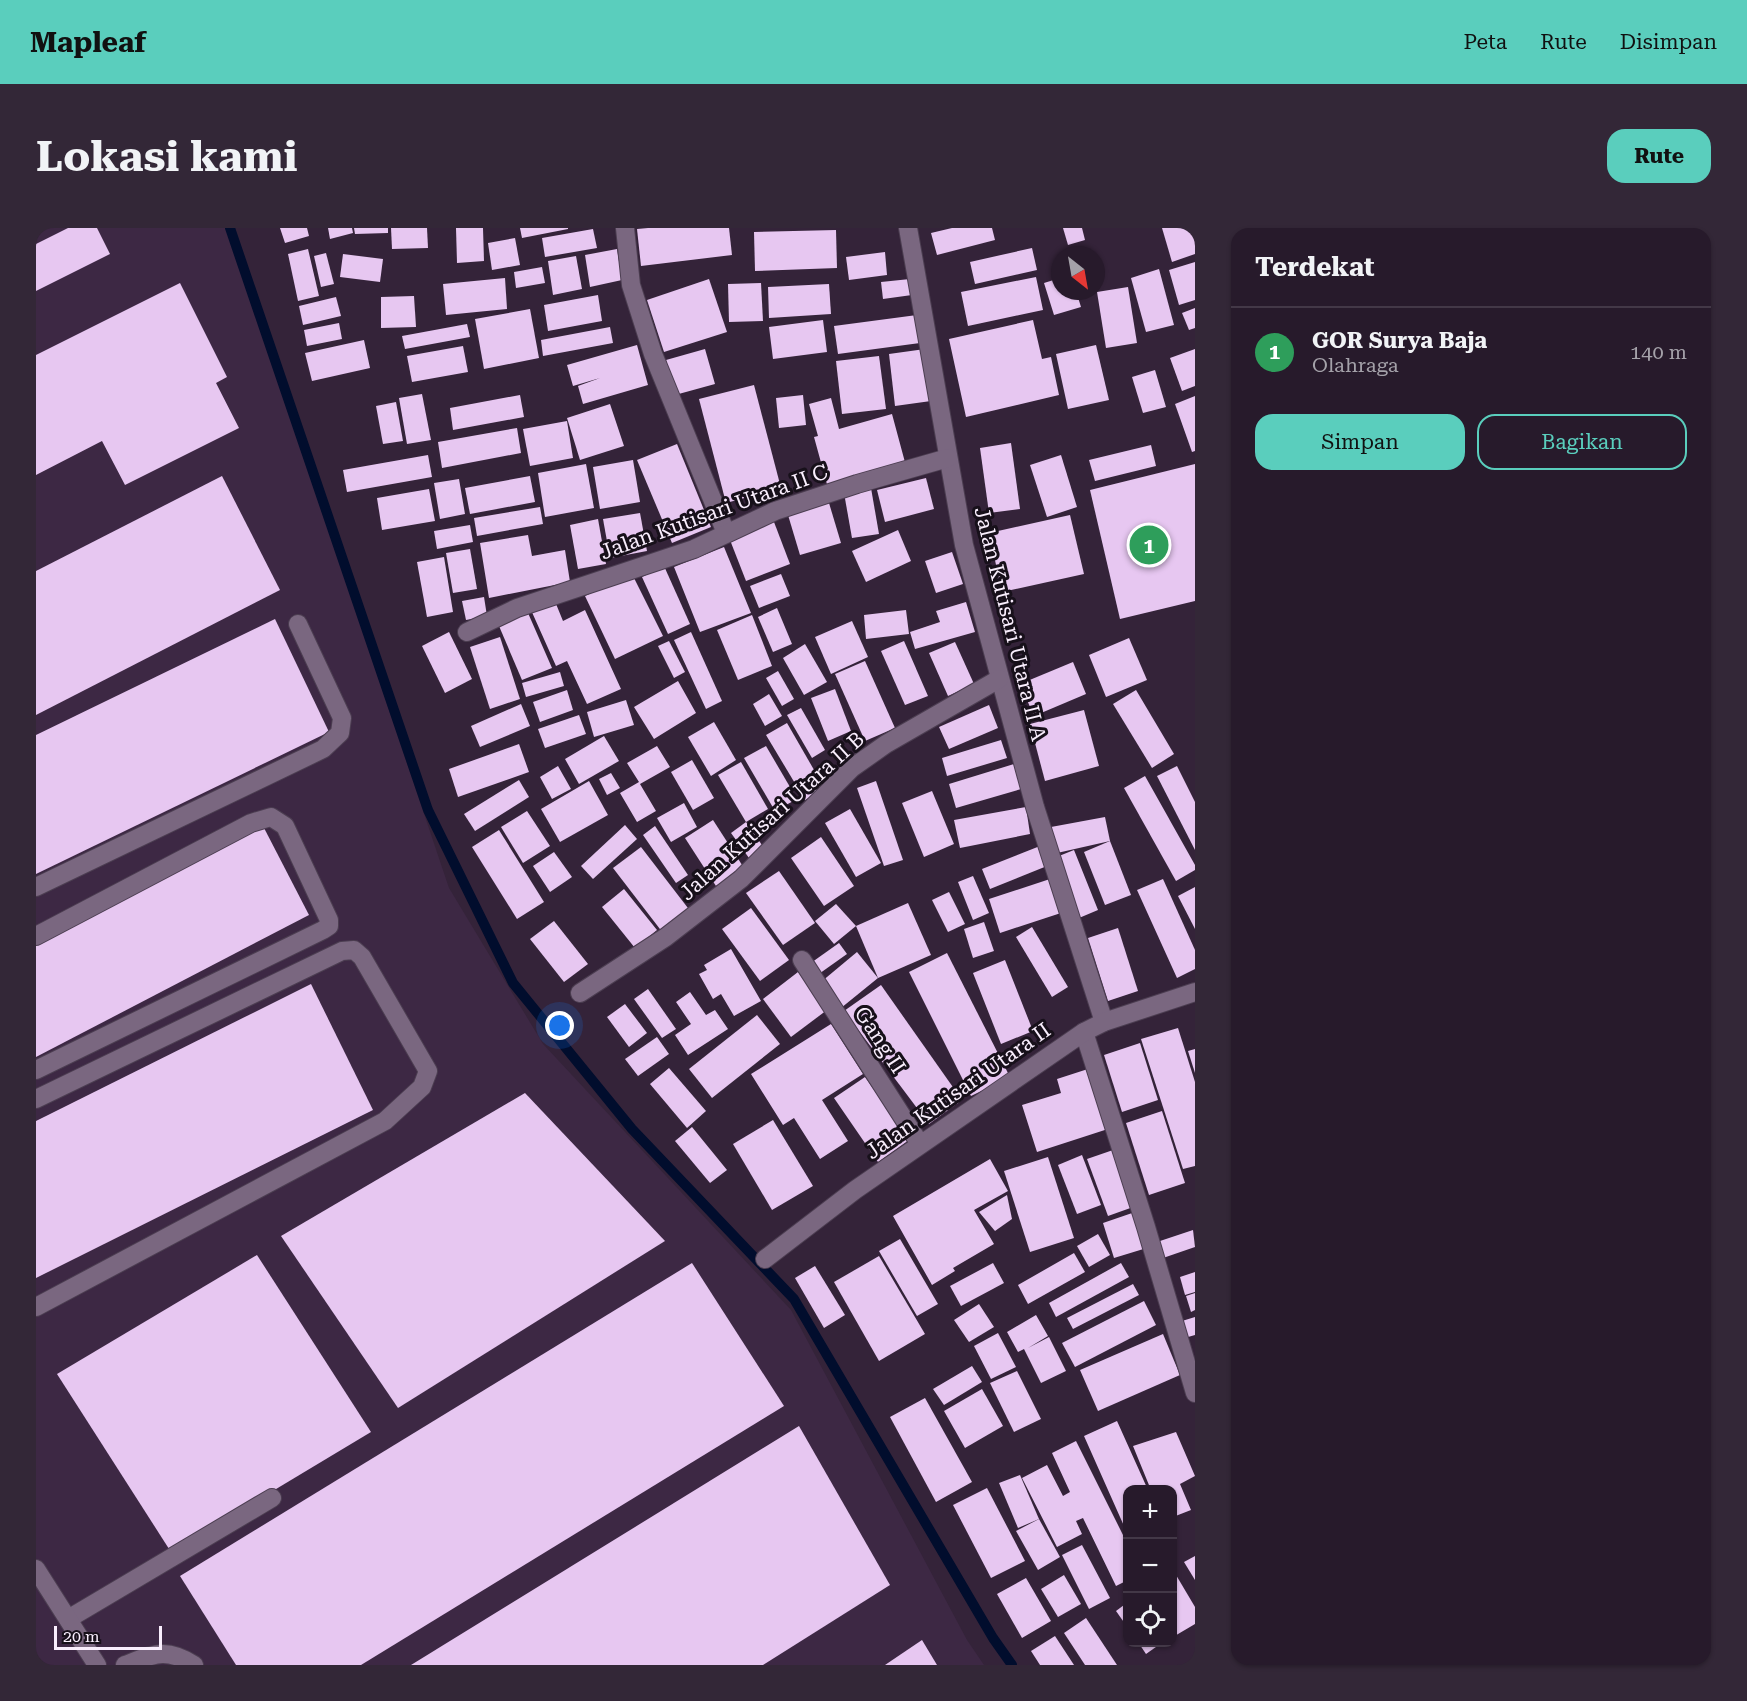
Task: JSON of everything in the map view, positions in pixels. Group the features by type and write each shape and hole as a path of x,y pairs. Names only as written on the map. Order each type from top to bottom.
{"street":[{"path":"625,228 631,285 653,354 726,533"},
{"name":"Jalan Kutisari Utara II A","path":"909,228 964,544 1035,807 1104,1022"},
{"name":"Jalan Kutisari Utara II C","path":"466,632 517,608 694,549 775,512 856,484 948,458"},
{"path":"36,887 323,749 340,733 342,718 298,624"},
{"name":"Jalan Kutisari Utara II B","path":"580,993 666,938 741,879 852,768 895,738 999,680"},
{"path":"36,936 251,823 271,817 285,826 330,920 329,926 323,930 36,1070"},
{"path":"36,1099 342,951 354,950 362,957 428,1071 422,1087 385,1121 36,1307"},
{"name":"Gang II","path":"802,960 920,1144"},
{"name":"Jalan Kutisari Utara II","path":"765,1259 920,1144 1084,1032 1104,1022 1195,992"},
{"path":"1084,1032 1149,1236 1195,1394"},
{"path":"68,1619 272,1498"},
{"path":"36,1569 97,1665"},
{"path":"125,1665 153,1654 171,1652 194,1665"}],"shaded area":[{"path":"36,228 227,228 449,888 543,1044 791,1310 967,1640 984,1665 36,1665"}],"building":[{"path":"68,228 97,228 110,254 36,291 36,244"},
{"path":"280,228 307,228 309,236 285,243"},
{"path":"328,228 352,228 353,233 330,239"},
{"path":"354,228 388,228 388,233 355,234"},
{"path":"391,228 427,228 428,248 392,249"},
{"path":"456,228 483,228 484,261 457,263"},
{"path":"520,228 568,228 568,229 522,238"},
{"path":"729,228 732,255 641,266 637,229"},
{"path":"952,228 992,228 995,240 937,255 931,233"},
{"path":"1063,228 1082,228 1085,240 1068,245"},
{"path":"1162,228 1195,228 1195,254 1172,262"},
{"path":"593,229 597,248 545,257 542,238"},
{"path":"836,230 837,268 755,271 754,232"},
{"path":"515,238 520,265 492,270 488,243"},
{"path":"1032,248 1037,270 975,284 970,262"},
{"path":"308,249 319,296 298,301 288,254"},
{"path":"617,249 622,280 590,287 585,255"},
{"path":"885,252 887,275 849,280 846,257"},
{"path":"326,253 334,284 321,287 314,256"},
{"path":"343,254 383,259 380,282 340,277"},
{"path":"576,256 582,289 553,295 548,261"},
{"path":"1195,262 1195,300 1179,305 1169,270"},
{"path":"542,267 545,283 516,288 514,272"},
{"path":"1159,269 1174,325 1146,332 1131,278"},
{"path":"1036,277 1043,310 968,326 961,292"},
{"path":"505,278 507,309 446,315 443,284"},
{"path":"709,279 727,332 664,352 647,300"},
{"path":"910,279 912,295 883,299 881,282"},
{"path":"1051,281 1051,300 1079,300 1081,307 1054,315 1044,283"},
{"path":"180,283 227,377 216,383 239,428 125,485 102,441 36,475 36,355"},
{"path":"761,283 763,321 729,322 728,284"},
{"path":"829,284 831,314 769,318 768,287"},
{"path":"1128,287 1137,343 1106,348 1098,300 1105,300 1105,291"},
{"path":"598,295 602,321 548,331 544,305"},
{"path":"414,296 416,327 381,328 381,297"},
{"path":"336,297 341,316 303,325 299,306"},
{"path":"1195,308 1195,328 1189,330 1182,313"},
{"path":"530,309 539,358 484,369 475,319"},
{"path":"917,315 920,343 838,354 834,326"},
{"path":"823,320 827,352 773,359 769,327"},
{"path":"1033,320 1042,359 1051,357 1059,395 966,417 949,339"},
{"path":"339,323 342,339 307,346 304,330"},
{"path":"467,324 470,337 405,349 402,336"},
{"path":"610,327 613,343 543,356 541,340"},
{"path":"364,340 370,368 312,381 305,353"},
{"path":"637,345 648,385 583,404 578,386 600,378 573,386 567,365"},
{"path":"1096,345 1109,400 1068,409 1056,354"},
{"path":"463,346 468,372 412,382 407,356"},
{"path":"705,349 715,384 675,395 666,360"},
{"path":"925,349 931,401 895,406 889,354"},
{"path":"1195,349 1195,386 1182,391 1170,358"},
{"path":"879,356 886,409 842,414 836,361"},
{"path":"1155,370 1166,407 1143,413 1132,377"},
{"path":"754,385 781,488 726,503 699,399"},
{"path":"422,394 431,440 407,444 399,398"},
{"path":"520,395 524,417 453,430 450,408"},
{"path":"803,395 806,425 779,428 776,398"},
{"path":"1195,396 1195,451 1192,452 1175,404"},
{"path":"831,398 839,429 892,414 906,466 828,488 814,437 818,436 809,404"},
{"path":"396,402 403,441 383,444 376,406"},
{"path":"610,404 624,446 580,460 567,418"},
{"path":"567,421 573,458 530,466 523,429"},
{"path":"517,428 521,453 442,468 438,442"},
{"path":"1011,443 1020,509 989,513 980,448"},
{"path":"677,444 711,527 672,543 637,460"},
{"path":"1151,445 1156,466 1095,481 1089,460"},
{"path":"428,455 432,477 347,492 343,470"},
{"path":"1061,455 1077,507 1047,517 1030,465"},
{"path":"633,460 640,502 600,509 593,467"},
{"path":"586,464 594,508 545,517 538,473"},
{"path":"1195,464 1195,601 1120,619 1090,490"},
{"path":"222,476 280,590 36,715 36,571"},
{"path":"530,476 535,502 470,514 465,488"},
{"path":"926,478 934,509 885,522 877,490"},
{"path":"459,479 465,514 440,519 434,483"},
{"path":"871,488 879,534 852,538 844,493"},
{"path":"429,489 435,521 382,530 377,498"},
{"path":"829,503 841,543 800,555 788,515"},
{"path":"540,507 543,524 477,536 474,518"},
{"path":"640,513 647,551 610,558 603,519"},
{"path":"1070,515 1084,574 1002,592 989,533"},
{"path":"598,519 606,564 578,569 570,525"},
{"path":"774,522 790,564 746,581 730,540"},
{"path":"470,525 473,542 437,549 434,531"},
{"path":"898,530 911,561 866,582 852,551"},
{"path":"528,535 532,556 565,550 570,582 489,598 480,543"},
{"path":"724,547 751,613 700,632 674,567"},
{"path":"470,549 477,589 453,593 446,553"},
{"path":"952,552 963,584 936,593 925,561"},
{"path":"444,557 453,612 427,617 417,562"},
{"path":"664,566 690,624 668,634 642,577"},
{"path":"632,574 663,636 615,659 585,596"},
{"path":"781,574 790,596 759,608 750,586"},
{"path":"484,597 487,616 466,620 462,601"},
{"path":"554,599 563,621 585,610 621,689 587,704 567,661 556,666 531,610"},
{"path":"966,602 975,632 915,649 910,632 940,622 936,611"},
{"path":"777,608 792,644 773,652 758,617"},
{"path":"906,610 909,634 866,639 864,615"},
{"path":"528,613 552,668 522,680 499,626"},
{"path":"752,615 772,666 738,680 717,630"},
{"path":"275,619 329,732 36,874 36,735"},
{"path":"852,621 868,657 831,674 815,637"},
{"path":"449,632 472,679 445,693 422,646"},
{"path":"691,632 722,701 706,709 674,640"},
{"path":"500,637 520,699 490,709 470,647"},
{"path":"1129,638 1147,680 1106,697 1089,655"},
{"path":"669,641 685,672 674,678 658,646"},
{"path":"904,641 928,696 905,705 881,651"},
{"path":"955,642 974,684 948,696 929,653"},
{"path":"805,644 827,682 804,695 783,658"},
{"path":"865,661 895,728 865,741 835,674"},
{"path":"1073,662 1086,694 1034,716 1020,684"},
{"path":"778,671 794,699 782,706 766,678"},
{"path":"560,672 564,686 526,697 522,683"},
{"path":"678,681 696,713 654,739 634,707"},
{"path":"835,689 851,731 828,741 811,698"},
{"path":"567,690 573,710 540,722 533,702"},
{"path":"1136,690 1174,754 1152,768 1113,704"},
{"path":"769,694 782,716 765,726 753,704"},
{"path":"626,700 634,725 594,737 587,712"},
{"path":"521,704 530,726 480,747 471,726"},
{"path":"989,705 998,728 949,749 939,727"},
{"path":"801,708 825,750 812,758 787,715"},
{"path":"1084,710 1099,766 1045,781 1030,724"},
{"path":"579,715 586,734 545,748 538,729"},
{"path":"714,722 736,760 711,776 688,737"},
{"path":"787,723 825,789 805,800 766,735"},
{"path":"604,736 619,761 579,784 565,759"},
{"path":"1001,740 1007,758 947,776 942,758"},
{"path":"519,744 529,772 458,797 449,769"},
{"path":"657,746 670,767 640,784 656,811 637,822 620,793 639,782 627,763"},
{"path":"766,746 797,799 775,811 744,758"},
{"path":"692,760 714,798 693,810 671,772"},
{"path":"741,762 768,809 746,822 718,775"},
{"path":"1014,764 1021,789 956,808 949,784"},
{"path":"558,766 571,789 552,799 540,777"},
{"path":"1177,766 1195,802 1195,850 1157,776"},
{"path":"611,773 620,788 607,795 599,779"},
{"path":"1145,776 1195,865 1195,870 1176,881 1124,788"},
{"path":"519,780 529,797 475,831 464,814"},
{"path":"589,781 608,815 560,842 541,809"},
{"path":"876,781 903,860 884,866 857,788"},
{"path":"932,791 954,844 924,857 902,803"},
{"path":"684,803 697,827 671,842 657,818"},
{"path":"1026,807 1030,834 960,848 954,820"},
{"path":"850,809 881,863 856,877 825,823"},
{"path":"527,811 550,846 523,863 501,827"},
{"path":"1105,817 1110,841 1057,853 1051,827"},
{"path":"713,820 744,868 716,886 685,838"},
{"path":"746,822 764,848 749,858 731,833"},
{"path":"625,825 637,839 593,879 581,866"},
{"path":"263,826 309,915 36,1057 36,944"},
{"path":"655,826 688,875 676,883 643,835"},
{"path":"499,830 544,902 517,919 472,847"},
{"path":"821,837 854,886 824,906 791,858"},
{"path":"1110,841 1131,895 1105,905 1084,852"},
{"path":"1040,846 1047,866 990,889 982,869"},
{"path":"641,847 691,912 663,933 613,868"},
{"path":"1074,850 1098,910 1079,918 1054,858"},
{"path":"554,852 572,877 550,892 533,866"},
{"path":"779,871 815,923 783,945 746,893"},
{"path":"973,876 989,913 973,920 958,882"},
{"path":"1053,878 1064,912 1000,933 989,899"},
{"path":"1163,879 1195,950 1195,969 1177,978 1137,890"},
{"path":"1195,887 1195,929 1178,896"},
{"path":"624,889 657,930 635,948 602,907"},
{"path":"949,892 965,924 948,932 932,900"},
{"path":"908,903 931,955 878,978 856,926"},
{"path":"836,904 856,926 834,944 815,921"},
{"path":"751,908 789,960 760,981 722,929"},
{"path":"554,921 588,964 564,982 530,939"},
{"path":"984,922 994,951 973,958 964,929"},
{"path":"1032,927 1068,987 1052,997 1016,937"},
{"path":"1118,928 1138,991 1108,1001 1088,938"},
{"path":"839,943 847,954 816,976 808,965"},
{"path":"731,949 761,1001 734,1016 721,994 713,999 699,974 707,970 704,965"},
{"path":"857,952 878,978 841,1008 821,982"},
{"path":"947,953 1010,1077 971,1096 909,972"},
{"path":"1005,960 1033,1031 1001,1044 973,973"},
{"path":"798,972 827,1010 791,1037 763,999"},
{"path":"311,984 373,1110 36,1278 36,1121"},
{"path":"881,985 962,1100 929,1124 844,1011"},
{"path":"648,989 676,1029 662,1038 634,999"},
{"path":"690,992 706,1015 715,1010 728,1029 688,1055 675,1035 691,1024 676,1002"},
{"path":"625,1004 647,1033 629,1047 607,1017"},
{"path":"757,1015 780,1044 712,1098 689,1069"},
{"path":"831,1024 863,1074 822,1100 848,1141 820,1159 794,1118 783,1125 751,1074"},
{"path":"1178,1028 1195,1082 1195,1166 1183,1169 1141,1039"},
{"path":"657,1037 669,1054 638,1076 625,1059"},
{"path":"1140,1043 1158,1100 1122,1112 1104,1055"},
{"path":"1195,1049 1195,1073 1188,1051"},
{"path":"669,1068 706,1111 687,1128 650,1084"},
{"path":"1091,1068 1111,1128 1037,1152 1022,1105 1061,1093 1057,1079"},
{"path":"865,1077 909,1140 878,1162 834,1098"},
{"path":"525,1093 665,1241 398,1408 281,1236"},
{"path":"1162,1111 1185,1183 1149,1195 1126,1123"},
{"path":"773,1120 813,1186 772,1210 733,1144"},
{"path":"692,1127 727,1170 710,1183 675,1141"},
{"path":"1116,1149 1136,1206 1108,1216 1087,1159"},
{"path":"1082,1155 1101,1205 1077,1214 1058,1165"},
{"path":"1048,1157 1074,1238 1030,1252 1004,1171"},
{"path":"990,1159 1008,1191 974,1210 994,1244 953,1268 955,1271 932,1285 893,1216"},
{"path":"1007,1195 1012,1219 995,1231 979,1212"},
{"path":"1138,1211 1150,1247 1114,1258 1103,1223"},
{"path":"1193,1230 1195,1247 1163,1258 1157,1242"},
{"path":"1098,1234 1110,1255 1089,1267 1077,1246"},
{"path":"900,1239 938,1304 917,1316 879,1251"},
{"path":"1074,1253 1085,1272 1028,1304 1018,1285"},
{"path":"257,1255 371,1432 171,1552 57,1374"},
{"path":"879,1256 925,1334 879,1361 834,1282"},
{"path":"692,1263 784,1406 361,1665 236,1665 180,1576"},
{"path":"993,1263 1004,1283 961,1306 950,1286"},
{"path":"1121,1263 1129,1277 1056,1317 1049,1303"},
{"path":"815,1266 845,1315 824,1328 795,1278"},
{"path":"1195,1272 1195,1292 1185,1295 1180,1277"},
{"path":"1133,1284 1139,1295 1073,1329 1067,1318"},
{"path":"1195,1293 1195,1310 1191,1312 1186,1296"},
{"path":"1144,1301 1156,1325 1075,1367 1062,1343"},
{"path":"979,1304 994,1327 969,1342 954,1320"},
{"path":"1036,1315 1048,1336 1028,1348 1049,1337 1066,1371 1041,1383 1024,1349 1018,1352 1007,1332"},
{"path":"1195,1317 1195,1335 1188,1337 1182,1321"},
{"path":"998,1333 1016,1367 991,1379 974,1346"},
{"path":"1163,1334 1180,1375 1098,1411 1080,1370"},
{"path":"972,1366 982,1382 944,1405 933,1389"},
{"path":"1017,1371 1041,1419 1014,1432 990,1383"},
{"path":"982,1389 1003,1426 965,1448 944,1411"},
{"path":"925,1398 972,1482 936,1502 890,1417"},
{"path":"1117,1421 1146,1485 1123,1485 1123,1524 1084,1436"},
{"path":"799,1426 890,1585 763,1665 411,1665"},
{"path":"1176,1432 1195,1476 1180,1484 1191,1510 1177,1515 1177,1485 1149,1485 1133,1446"},
{"path":"1076,1441 1123,1535 1123,1582 1116,1586 1083,1518 1076,1521 1082,1534 1057,1547 1022,1478 1047,1465 1063,1496 1070,1492 1052,1453"},
{"path":"1020,1475 1039,1519 1018,1528 999,1483"},
{"path":"987,1488 1025,1561 991,1578 953,1505"},
{"path":"1039,1519 1060,1557 1038,1570 1016,1531"},
{"path":"1082,1545 1110,1598 1089,1609 1062,1555"},
{"path":"1195,1556 1195,1580 1184,1562"},
{"path":"1064,1575 1081,1604 1058,1617 1041,1589"},
{"path":"1177,1577 1195,1607 1195,1624 1177,1635"},
{"path":"1026,1578 1051,1621 1022,1638 997,1594"},
{"path":"1123,1606 1123,1621 1116,1611"},
{"path":"1086,1618 1117,1665 1085,1665 1064,1633"},
{"path":"1055,1636 1074,1665 1040,1665 1031,1651"},
{"path":"922,1640 937,1665 885,1665"},
{"path":"1141,1647 1156,1647 1146,1654"}],"waterway":[{"path":"230,228 428,810 513,983 632,1129 794,1299 993,1638 1012,1665"}],"place":[{"name":"GOR Surya Baja","path":"1149,545"}]}
